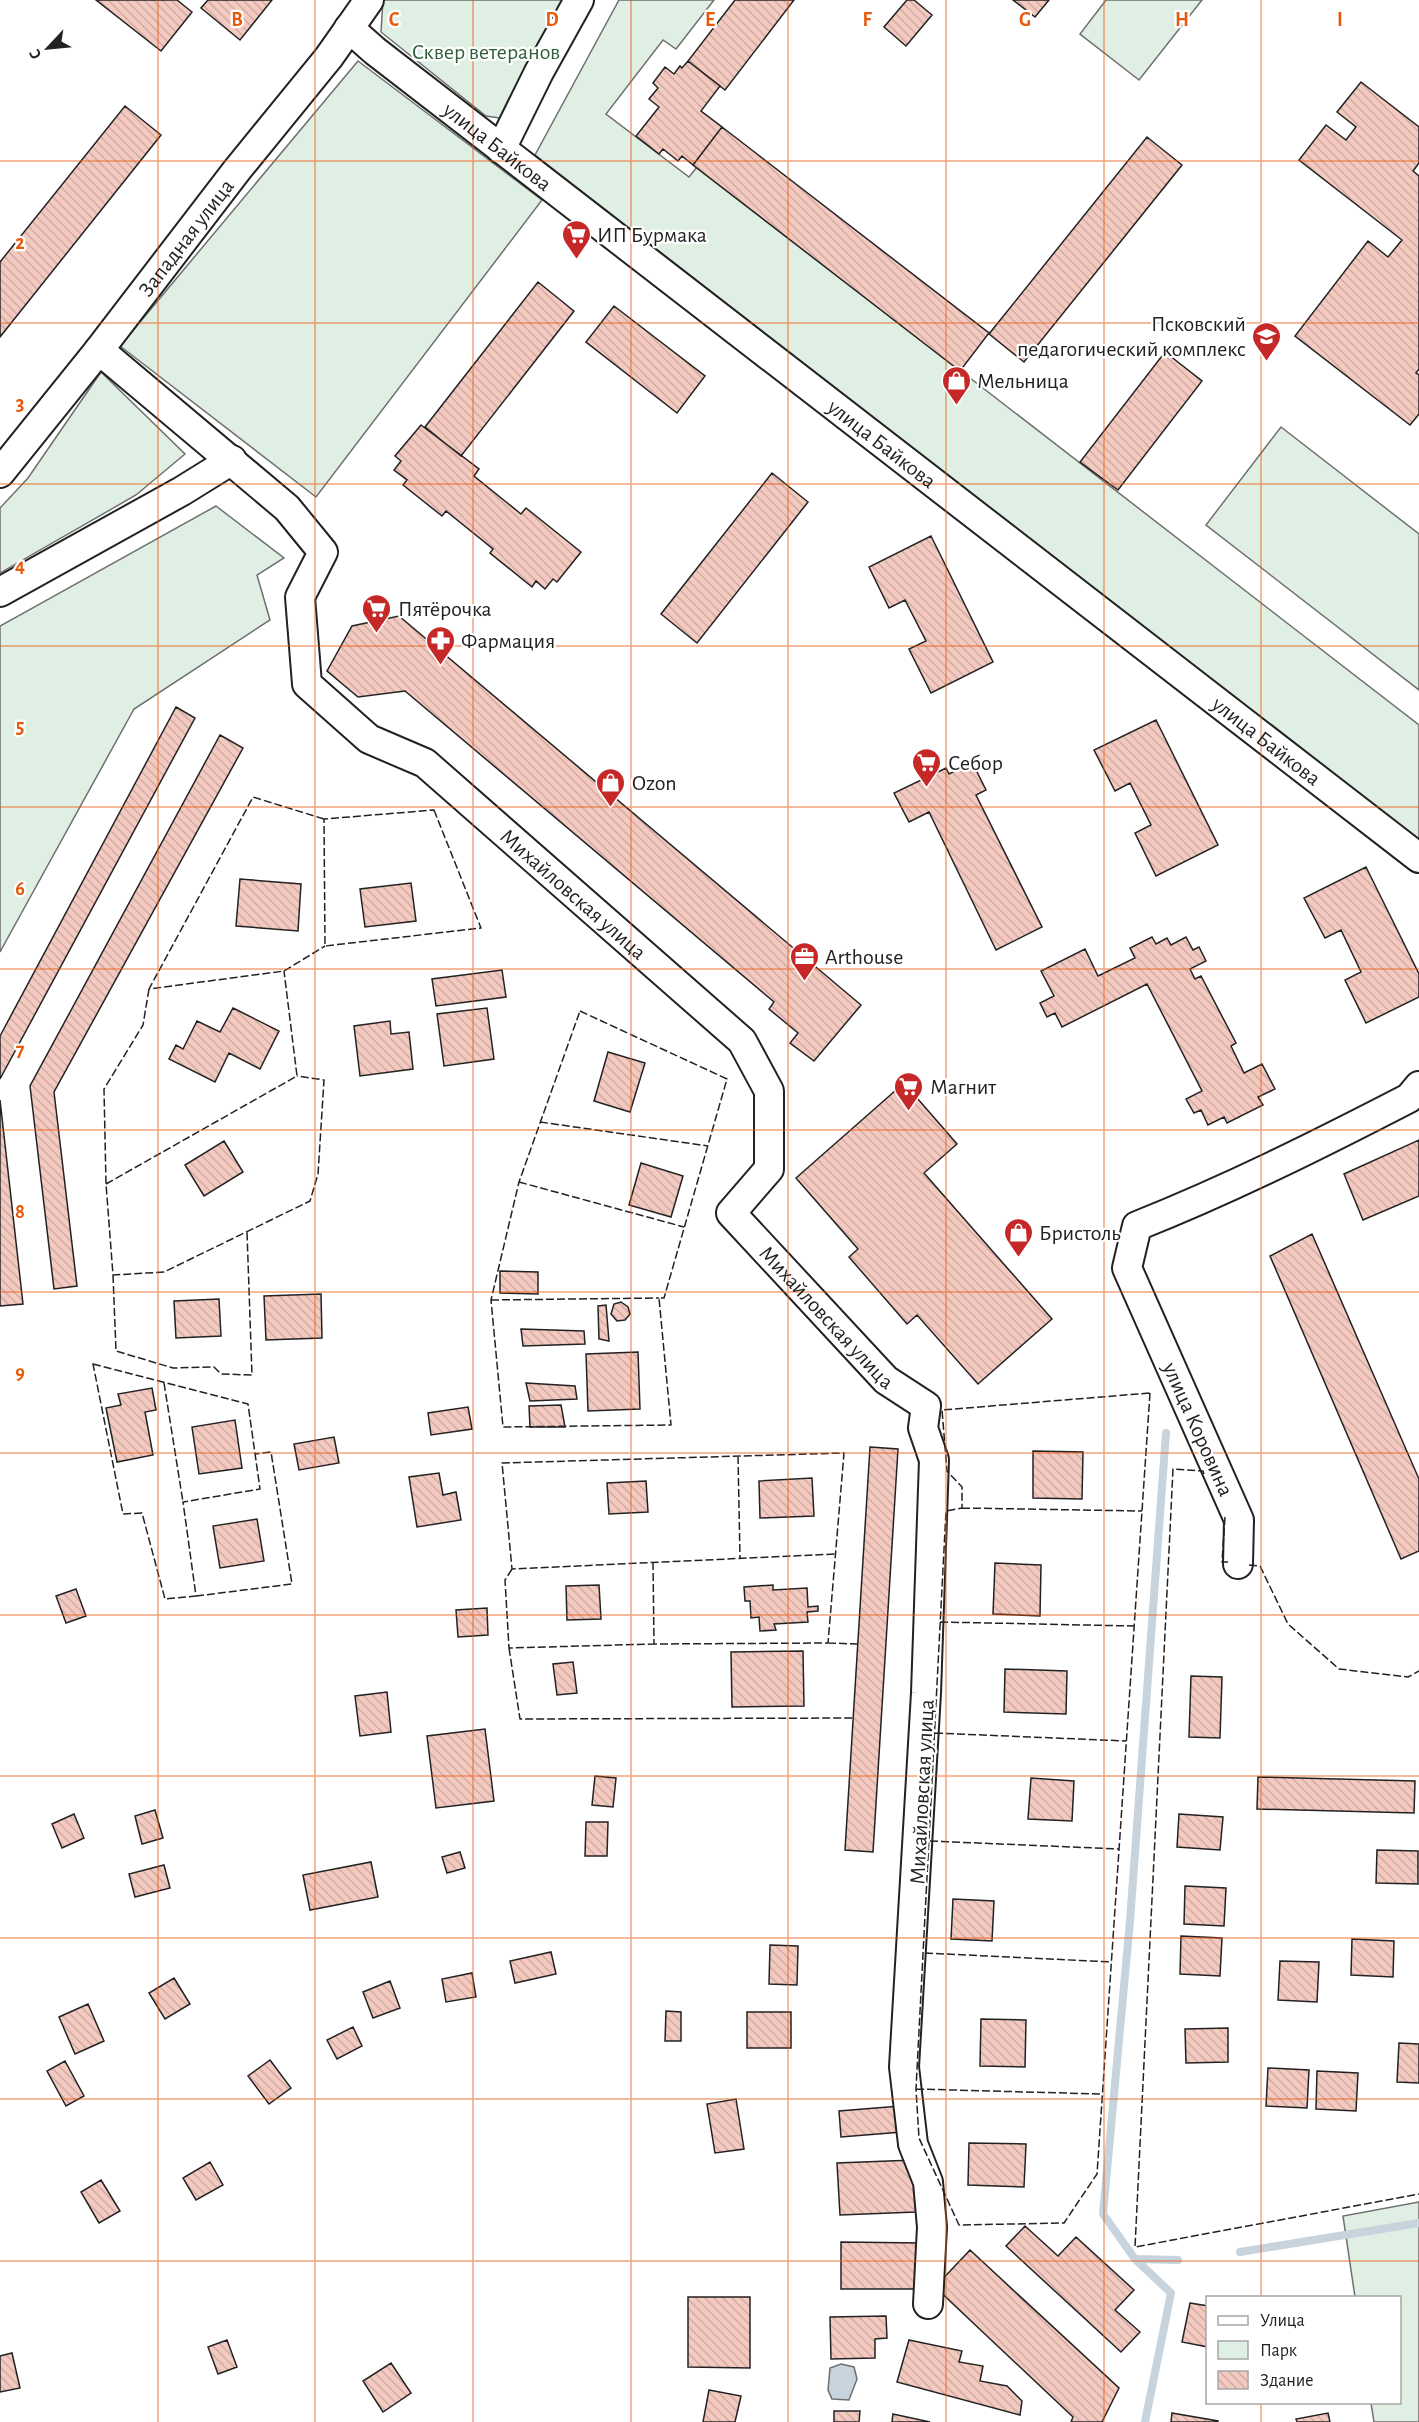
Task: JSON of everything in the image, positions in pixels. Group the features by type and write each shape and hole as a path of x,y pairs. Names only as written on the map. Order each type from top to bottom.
{"street":[{"name":"Западная улица","path":"0,472 99,350 237,170 329,57 369,0"},
{"path":"501,149 539,72 579,0"},
{"name":"улица Байкова","path":"348,28 501,149 1419,858"},
{"path":"0,592 182,492 232,460 99,350"},
{"name":"Михайловская улица","path":"232,460 287,508 323,552 300,597 307,684 369,739 425,763 742,1041 769,1091 769,1169 731,1213 886,1380 926,1406 923,1428 934,1460 927,1681 904,2067 913,2144 928,2182 932,2227 928,2304"},
{"name":"улица Коровина","path":"1238,1564 1239,1520 1127,1268 1137,1226 1180,1209 1326,1141 1409,1098 1419,1086"}],"green space":[{"name":"Сквер ветеранов","path":"383,0 572,0 506,119 486,116 381,32"},
{"path":"619,0 714,0 676,49 663,40 606,114 689,177 697,167 1419,725 1419,840 535,155"},
{"path":"1106,0 1202,0 1139,80 1080,34"},
{"path":"358,61 542,200 316,497 120,346"},
{"path":"101,372 185,454 136,495 0,573 0,508 28,478"},
{"path":"1281,427 1419,534 1419,690 1206,525"},
{"path":"216,506 284,558 257,575 270,620 134,709 0,952 0,626"},
{"path":"1419,2202 1419,2422 1374,2422 1371,2404 1401,2404 1401,2296 1355,2296 1343,2216"}],"shaded area":[{"path":"841,2364 854,2367 857,2379 849,2400 832,2399 828,2390 830,2368"}],"building":[{"path":"96,0 177,0 192,12 161,51"},
{"path":"208,0 272,0 240,40 201,8"},
{"path":"735,0 794,0 725,90 688,61"},
{"path":"907,0 914,0 932,15 906,46 884,27"},
{"path":"1013,0 1049,0 1035,17"},
{"path":"688,61 720,86 701,111 722,127 693,165 682,156 678,161 663,149 659,154 636,136 659,107 649,99 658,88 653,83 665,67 674,74"},
{"path":"1361,82 1419,127 1419,163 1413,171 1419,176 1419,369 1416,373 1419,375 1419,414 1410,425 1295,336 1368,241 1388,257 1402,240 1299,160 1326,125 1346,140 1356,127 1337,112"},
{"path":"125,106 161,135 0,337 0,262"},
{"path":"722,127 989,333 960,371 693,165"},
{"path":"1147,137 1182,165 1024,362 989,334"},
{"path":"538,282 574,311 461,456 425,427"},
{"path":"614,306 705,376 677,413 586,342"},
{"path":"1165,352 1202,381 1118,490 1080,462"},
{"path":"421,425 479,469 474,476 521,514 526,508 581,552 557,582 553,579 545,589 536,581 532,587 490,553 493,549 446,511 442,516 403,485 407,480 394,470 401,461 395,456"},
{"path":"772,473 808,502 697,643 661,614"},
{"path":"931,536 993,662 931,693 909,649 926,641 905,600 889,608 869,567"},
{"path":"399,616 861,1005 814,1061 790,1043 798,1033 769,1009 774,1002 405,691 358,697 327,671 352,626"},
{"path":"176,707 195,718 0,1079 0,1036"},
{"path":"1156,720 1218,845 1156,876 1135,833 1151,825 1130,783 1115,791 1094,750"},
{"path":"220,735 243,748 54,1092 77,1286 54,1289 30,1086"},
{"path":"972,762 986,790 976,795 1042,927 996,950 929,812 909,822 894,793 946,768 949,774"},
{"path":"1366,867 1419,974 1419,997 1366,1023 1345,980 1361,972 1341,930 1325,938 1304,898"},
{"path":"240,879 301,884 298,931 236,926"},
{"path":"411,883 416,921 365,927 360,889"},
{"path":"1152,937 1156,944 1167,938 1171,945 1186,937 1193,950 1199,947 1206,961 1190,969 1195,979 1201,976 1236,1043 1231,1046 1244,1073 1262,1064 1275,1089 1258,1097 1263,1105 1227,1123 1224,1117 1208,1125 1201,1110 1194,1113 1186,1099 1202,1091 1147,984 1062,1027 1055,1013 1047,1017 1040,1003 1054,996 1041,971 1085,949 1098,976 1135,958 1130,948"},
{"path":"502,970 506,997 436,1006 432,979"},
{"path":"233,1008 279,1031 260,1069 229,1053 215,1082 169,1059 176,1045 183,1049 197,1021 220,1032"},
{"path":"487,1008 494,1059 444,1066 437,1014"},
{"path":"390,1021 391,1034 409,1032 413,1069 360,1076 354,1026"},
{"path":"608,1052 645,1063 630,1112 594,1101"},
{"path":"904,1083 957,1144 924,1173 1052,1319 978,1384 917,1315 907,1324 849,1257 858,1249 796,1178"},
{"path":"0,1100 23,1304 0,1306"},
{"path":"1419,1140 1419,1196 1363,1220 1344,1174"},
{"path":"224,1141 243,1172 204,1196 185,1165"},
{"path":"641,1163 683,1176 671,1217 629,1205"},
{"path":"1312,1234 1419,1479 1419,1551 1401,1559 1270,1256"},
{"path":"500,1271 538,1272 538,1294 500,1293"},
{"path":"321,1294 322,1338 266,1340 264,1296"},
{"path":"219,1299 221,1336 176,1338 174,1301"},
{"path":"621,1302 628,1307 630,1314 625,1320 617,1321 611,1314 614,1304"},
{"path":"606,1305 609,1341 599,1339 598,1306"},
{"path":"521,1329 584,1331 585,1344 523,1346"},
{"path":"638,1352 640,1409 588,1411 586,1354"},
{"path":"526,1383 575,1386 577,1399 530,1401"},
{"path":"152,1388 156,1410 145,1412 153,1455 117,1462 106,1408 121,1405 118,1394"},
{"path":"561,1405 565,1427 530,1427 529,1406"},
{"path":"468,1407 472,1429 431,1435 428,1413"},
{"path":"235,1420 242,1468 199,1474 192,1427"},
{"path":"334,1437 339,1463 299,1470 294,1444"},
{"path":"870,1447 898,1449 873,1852 845,1850"},
{"path":"1033,1451 1083,1452 1082,1499 1033,1498"},
{"path":"439,1473 443,1495 456,1492 461,1520 417,1527 409,1477"},
{"path":"812,1478 814,1516 760,1518 759,1481"},
{"path":"646,1481 648,1512 609,1514 607,1483"},
{"path":"257,1519 264,1561 220,1568 213,1526"},
{"path":"995,1563 1041,1565 1040,1616 993,1614"},
{"path":"599,1585 601,1619 567,1620 566,1586"},
{"path":"773,1585 773,1590 807,1588 808,1607 818,1606 818,1611 807,1612 808,1622 774,1624 776,1630 760,1631 759,1617 751,1618 750,1601 745,1601 744,1587"},
{"path":"76,1589 86,1616 66,1623 56,1596"},
{"path":"487,1608 488,1635 458,1637 456,1610"},
{"path":"803,1651 804,1706 732,1707 731,1652"},
{"path":"573,1662 577,1693 557,1695 553,1664"},
{"path":"1005,1669 1067,1671 1066,1714 1004,1712"},
{"path":"1191,1676 1222,1677 1220,1738 1189,1737"},
{"path":"387,1692 391,1732 360,1736 355,1696"},
{"path":"485,1729 494,1801 436,1808 427,1736"},
{"path":"595,1776 616,1778 613,1807 592,1805"},
{"path":"1258,1777 1415,1781 1414,1813 1257,1809"},
{"path":"1031,1778 1074,1781 1072,1821 1028,1819"},
{"path":"155,1810 163,1838 142,1844 135,1816"},
{"path":"74,1814 84,1838 62,1848 52,1824"},
{"path":"1179,1814 1223,1817 1220,1850 1177,1847"},
{"path":"586,1822 608,1822 607,1856 585,1856"},
{"path":"1377,1850 1418,1851 1418,1884 1376,1883"},
{"path":"460,1852 465,1868 447,1873 442,1857"},
{"path":"371,1862 378,1897 310,1910 303,1875"},
{"path":"164,1865 170,1888 135,1897 129,1874"},
{"path":"1185,1886 1226,1888 1224,1926 1184,1924"},
{"path":"953,1899 994,1901 992,1941 951,1939"},
{"path":"1181,1936 1222,1938 1220,1976 1180,1974"},
{"path":"1352,1939 1394,1941 1393,1977 1351,1975"},
{"path":"770,1945 798,1946 797,1985 769,1984"},
{"path":"551,1952 556,1974 515,1983 510,1961"},
{"path":"1280,1961 1319,1962 1317,2002 1278,2000"},
{"path":"472,1973 476,1997 446,2002 442,1979"},
{"path":"174,1978 190,2004 165,2019 149,1993"},
{"path":"390,1981 400,2008 373,2018 363,1992"},
{"path":"88,2004 104,2041 75,2054 59,2017"},
{"path":"666,2011 681,2012 681,2041 665,2041"},
{"path":"747,2012 791,2012 791,2048 747,2048"},
{"path":"981,2019 1026,2020 1025,2067 980,2066"},
{"path":"353,2027 362,2046 337,2059 327,2040"},
{"path":"1228,2028 1228,2062 1186,2063 1185,2029"},
{"path":"1399,2043 1419,2044 1419,2083 1397,2082"},
{"path":"270,2060 291,2088 269,2104 248,2076"},
{"path":"65,2061 84,2096 66,2106 47,2071"},
{"path":"1268,2068 1309,2070 1307,2108 1266,2106"},
{"path":"1317,2071 1358,2073 1356,2111 1316,2109"},
{"path":"736,2099 744,2149 715,2153 707,2104"},
{"path":"900,2106 902,2132 841,2137 839,2111"},
{"path":"969,2143 1026,2144 1024,2187 968,2185"},
{"path":"914,2160 916,2212 840,2215 837,2163"},
{"path":"210,2162 223,2185 196,2200 183,2178"},
{"path":"101,2180 120,2211 99,2223 81,2192"},
{"path":"1025,2226 1058,2256 1076,2237 1134,2290 1115,2310 1140,2332 1121,2352 1006,2246"},
{"path":"841,2242 923,2243 922,2289 841,2289"},
{"path":"970,2250 1119,2388 1102,2422 1071,2422 1073,2417 935,2287"},
{"path":"688,2297 750,2297 750,2368 688,2367"},
{"path":"1190,2303 1206,2306 1206,2347 1182,2342"},
{"path":"886,2316 887,2338 875,2339 875,2358 831,2359 830,2317"},
{"path":"227,2340 237,2367 218,2374 208,2347"},
{"path":"909,2340 962,2351 959,2362 983,2366 980,2381 1007,2386 1022,2401 1020,2415 897,2382"},
{"path":"12,2353 20,2388 0,2392 0,2356"},
{"path":"391,2363 411,2393 383,2412 363,2381"},
{"path":"709,2390 741,2396 735,2422 703,2422"},
{"path":"834,2411 860,2411 859,2422 834,2422"},
{"path":"1172,2413 1218,2421 1218,2422 1171,2422"},
{"path":"1328,2413 1330,2422 1297,2422 1296,2419"},
{"path":"893,2414 930,2422 892,2422"}],"waterway":[{"path":"1145,2422 1171,2293 1135,2259 1103,2214 1130,1921 1166,1433"},
{"path":"1240,2252 1419,2223"},
{"path":"1135,2259 1178,2260"}],"fence":[{"path":"324,819 253,797 149,989 284,971 325,946"},
{"path":"434,810 481,928 325,946 324,819 434,810"},
{"path":"106,1184 297,1076 284,971"},
{"path":"149,989 143,1025 104,1089 106,1184 113,1275 164,1272 310,1201 318,1174 324,1080 297,1076"},
{"path":"580,1011 727,1079 664,1298 659,1298 671,1425 503,1427 491,1300 519,1182 580,1011"},
{"path":"540,1122 708,1146"},
{"path":"519,1182 684,1227"},
{"path":"113,1275 116,1351 173,1368 214,1367 221,1374 252,1375 247,1232"},
{"path":"491,1300 659,1298"},
{"path":"93,1364 248,1404 260,1489 183,1502 196,1596 165,1599 142,1513 123,1514 93,1364"},
{"path":"164,1383 183,1502"},
{"path":"1150,1393 1097,2174 1064,2223 959,2225 919,2138 916,2089 946,1511 962,1508 962,1487 947,1471 942,1410 1150,1393"},
{"path":"196,1596 292,1584 271,1452 255,1454"},
{"path":"653,1562 654,1644 828,1643 844,1453 502,1463 512,1569 835,1554"},
{"path":"738,1456 740,1558"},
{"path":"1204,1474 1203,1471 1173,1469 1135,2247 1419,2194"},
{"path":"962,1508 1142,1511"},
{"path":"1225,1517 1222,1562 1228,1562"},
{"path":"1249,1565 1260,1566 1288,1624 1339,1669 1408,1677 1419,1671"},
{"path":"512,1569 505,1580 509,1648 654,1644"},
{"path":"940,1622 1134,1626"},
{"path":"828,1643 858,1644"},
{"path":"509,1648 520,1719 854,1718"},
{"path":"935,1733 1126,1741"},
{"path":"930,1841 1119,1849"},
{"path":"925,1953 1112,1962"},
{"path":"916,2089 1101,2094"}],"place":[{"name":"ИП Бурмака","path":"576,260"},
{"name":"Псковский педагогический комплекс","path":"1267,362"},
{"name":"Мельница","path":"956,406"},
{"name":"Пятёрочка","path":"377,634"},
{"name":"Фармация","path":"440,666"},
{"name":"Себор","path":"927,788"},
{"name":"Ozon","path":"611,808"},
{"name":"Arthouse","path":"804,982"},
{"name":"Магнит","path":"909,1112"},
{"name":"Бристоль","path":"1018,1258"}]}
